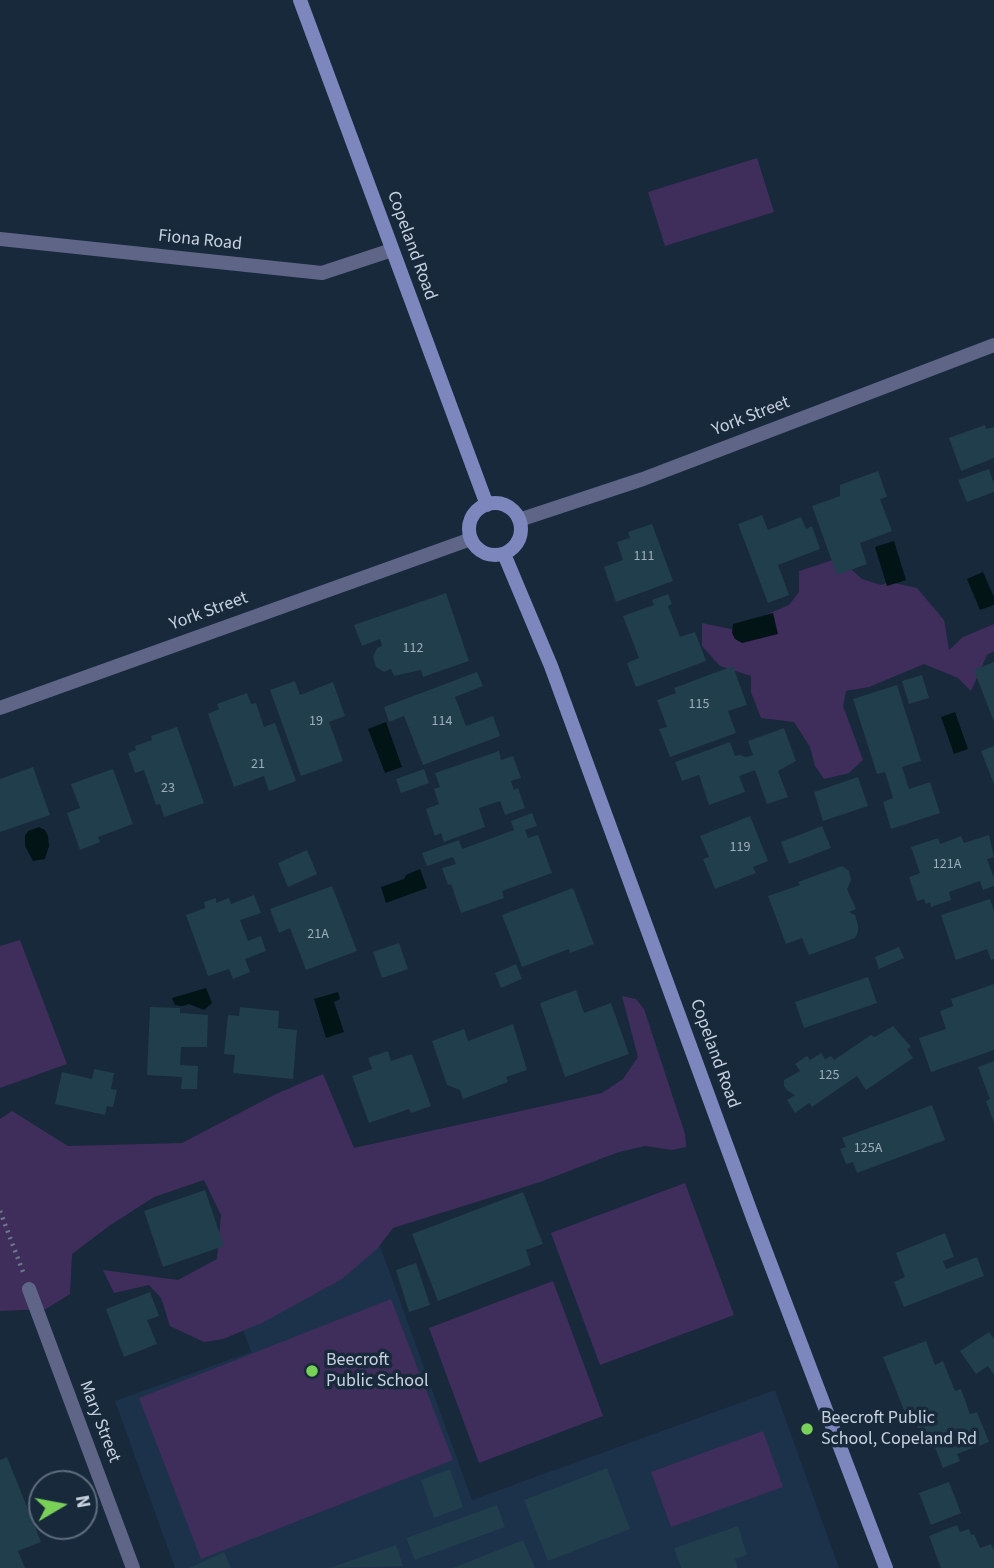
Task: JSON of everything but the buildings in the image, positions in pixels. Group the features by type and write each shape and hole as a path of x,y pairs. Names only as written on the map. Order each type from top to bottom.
{"main road":[{"name":"Copeland Road","path":"300,0 487,505"},
{"path":"487,505 506,506 519,520 519,540 504,554 485,553 471,539 471,522 477,511 487,505"},
{"name":"Copeland Road","path":"504,554 551,666 753,1219 886,1568"}],"street":[{"name":"Fiona Road","path":"0,239 321,273 392,250"},
{"name":"York Street","path":"519,520 643,479 994,345"},
{"name":"York Street","path":"0,708 471,539"},
{"name":"Mary Street","path":"29,1289 133,1568"}],"path":[{"path":"0,1211 29,1289"}],"shaded area":[{"path":"757,158 774,212 665,246 648,192"},
{"path":"894,541 906,580 887,586 875,547"},
{"path":"839,558 862,579 881,585 889,582 917,588 944,620 949,650 963,637 994,624 994,651 987,655 971,691 958,678 924,664 869,687 846,691 843,706 863,760 849,773 824,779 815,766 810,747 794,722 761,718 751,692 751,676 720,666 702,646 702,623 740,631 756,619 789,605 799,592 799,571"},
{"path":"983,572 994,597 994,605 980,610 967,579"},
{"path":"773,613 778,634 742,643 735,639 732,633 733,624"},
{"path":"955,712 968,749 954,754 941,717"},
{"path":"386,722 402,767 385,773 368,729"},
{"path":"39,827 45,830 49,846 45,859 33,861 25,846 25,836 28,831"},
{"path":"420,869 427,888 386,903 381,887 404,879 406,875"},
{"path":"20,940 67,1064 0,1088 0,946"},
{"path":"206,988 212,1003 204,1010 189,1004 175,1005 172,998"},
{"path":"338,992 340,999 334,1002 344,1032 326,1038 314,999"},
{"path":"622,996 636,999 644,1009 685,1134 686,1147 672,1150 645,1146 619,1152 540,1182 393,1228 377,1249 342,1279 262,1323 223,1339 204,1342 170,1326 161,1298 149,1285 114,1293 103,1270 178,1280 217,1259 221,1215 204,1180 154,1197 72,1254 70,1294 46,1309 0,1311 0,1119 12,1111 68,1146 182,1143 276,1094 323,1074 354,1148 602,1093 623,1079 638,1057"},
{"path":"685,1183 734,1315 600,1365 551,1233"},
{"name":"Beecroft Public School","path":"367,1210 472,1500 775,1390 839,1568 175,1568 115,1401 251,1352 219,1264"},
{"path":"553,1281 603,1416 479,1463 429,1328"},
{"path":"391,1299 453,1460 201,1559 139,1398"},
{"path":"763,1431 783,1487 671,1527 651,1472"}],"place":[{"name":"Beecroft Public School","path":"312,1371"},
{"name":"Beecroft Public School, Copeland Rd","path":"807,1429"}]}
